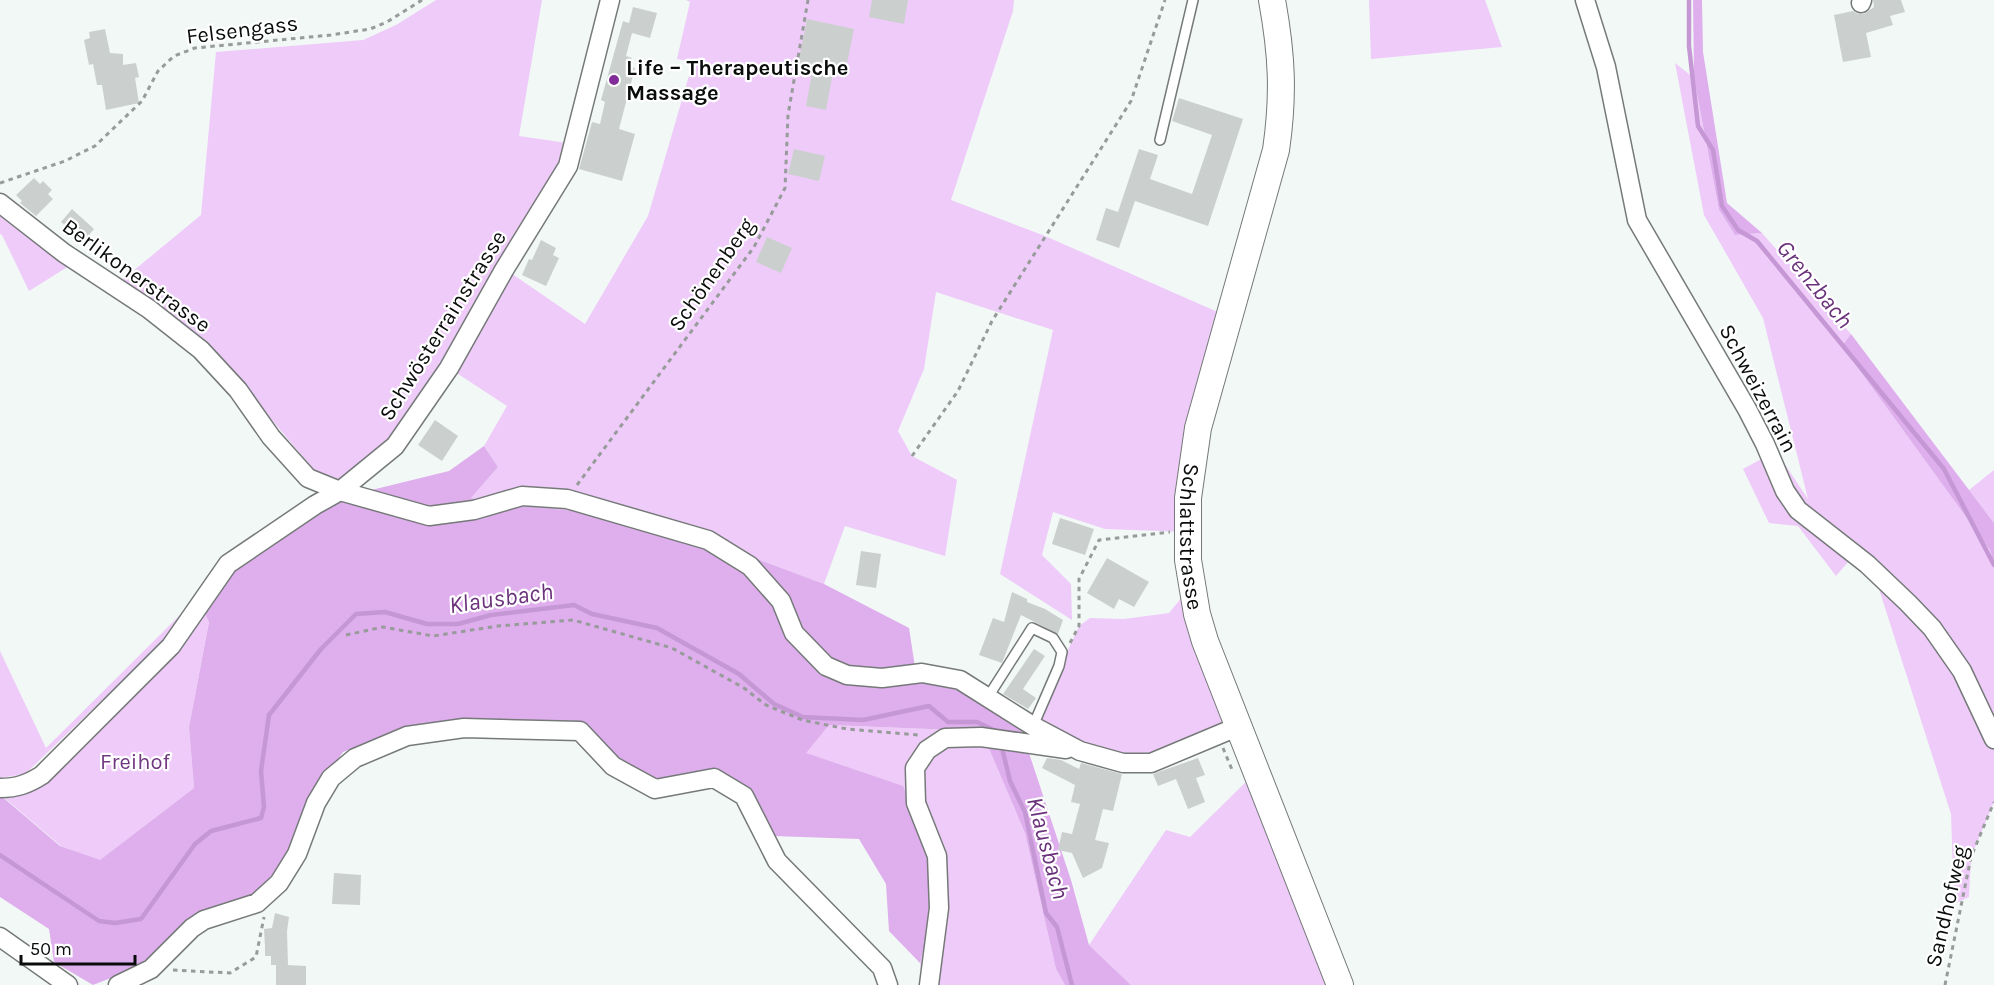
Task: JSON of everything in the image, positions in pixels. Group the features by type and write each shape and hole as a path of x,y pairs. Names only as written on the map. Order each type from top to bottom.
{"street":[{"name":"Schwösterrainstrasse","path":"0,789 29,784 42,775 171,646 228,564 315,505 340,491 395,446 449,368 504,270 568,166 610,0"},
{"name":"Schlattstrasse","path":"1272,0 1282,70 1281,111 1276,150 1198,428 1188,498 1176,529 1188,560 1197,614 1228,730 1340,985"},
{"name":"Schweizerrain","path":"1585,0 1606,67 1636,220 1747,409 1766,444 1785,491 1798,510 1867,564 1932,628 1962,670 1994,739"},
{"name":"Berlikonerstrasse","path":"0,203 64,253 176,328 219,367 271,437 308,478 340,491 429,516 474,510 522,496 567,499 708,540 750,566 781,602 794,633 826,666 847,675 882,678 922,674 960,680 1033,726 1080,751"},
{"path":"118,985 151,969 192,928 204,920 257,903 270,892 279,883 297,854 316,803 331,778 355,758 407,736 464,728 580,731 613,766 655,789 714,778 744,796 777,861 882,968 888,985"},
{"path":"929,985 939,908 936,856 916,803 915,768 927,750 945,738 981,737 1080,751 1123,763 1151,763 1228,730"},
{"path":"0,936 68,985"}],"lane":[{"path":"1160,140 1193,0"},
{"path":"988,698 1032,628 1053,638 1062,652 1059,666 1033,726"}],"path":[{"name":"Felsengass","path":"0,183 65,161 94,146 142,101 158,71 174,56 184,51 360,31 387,22 422,0"},
{"name":"Schönenberg","path":"567,499 754,247 785,188 788,114 808,0"},
{"path":"912,456 958,391 992,321 1131,100 1165,0"},
{"path":"1059,666 1079,626 1079,579 1099,540 1176,529"},
{"path":"346,636 383,627 433,636 498,626 573,620 672,648 744,687 766,705 802,720 847,729 945,738"},
{"path":"1228,730 1235,778"},
{"name":"Sandhofweg","path":"1945,985 1971,857 1994,802"},
{"path":"151,969 230,973 256,957 270,892"}],"green space":[{"path":"436,0 542,0 519,136 574,144 505,269 585,324 648,216 693,62 677,59 690,2 686,0 1014,0 1013,11 951,200 1045,236 1229,317 1187,532 1105,529 1053,512 1042,555 1071,584 1072,620 1000,574 1053,330 936,292 924,369 898,431 912,456 957,480 945,556 845,526 824,584 755,558 471,498 498,467 484,446 507,406 449,368 498,278 391,437 343,481 315,471 248,392 121,281 201,215 216,52 363,40 396,25"},
{"path":"1369,0 1485,0 1502,47 1371,59"},
{"path":"1675,63 1694,78 1719,210 1735,235 1762,233 1851,334 1842,346 1990,550 1994,564 1994,802 1971,857 1969,897 1954,904 1951,814 1878,586 1849,561 1836,576 1798,526 1769,523 1743,469 1776,451 1808,499 1763,318 1704,215"},
{"path":"0,214 69,266 29,291 0,234"},
{"path":"1994,470 1994,523 1969,490"},
{"path":"1191,586 1237,727 1123,763 1033,726 1079,626 1090,618 1124,619 1169,613"},
{"name":"Freihof","path":"204,611 209,621 189,727 194,788 99,861 61,846 2,796 29,784"},
{"path":"182,613 169,636 25,774 0,778 0,651 46,748"},
{"path":"829,725 979,731 990,751 1025,833 1056,969 1065,985 923,985 920,963 934,909 805,753"},
{"path":"1256,772 1340,985 1131,985 1089,945 1166,830 1190,837"}],"shaded area":[{"path":"1693,0 1702,0 1703,52 1727,203 1762,233 1735,235 1719,210 1694,78"},
{"path":"1851,334 1994,523 1994,564 1990,550 1842,346"},
{"path":"484,446 498,467 471,498 517,506 588,512 755,558 824,584 909,628 917,680 971,693 1026,733 1029,753 1071,880 1089,945 1131,985 1065,985 1056,969 1025,833 990,751 979,731 829,725 806,753 903,786 930,854 934,909 920,963 889,931 886,884 859,839 774,836 715,773 653,783 615,763 586,724 467,723 409,728 343,752 310,801 293,852 266,888 241,900 159,959 93,985 54,962 49,929 0,897 0,795 60,846 100,860 194,788 189,727 209,622 204,611 233,566 343,497 449,471"}],"building":[{"path":"872,0 908,0 904,24 869,17"},
{"path":"1873,0 1901,0 1905,12 1890,16 1893,25 1866,33 1871,57 1843,62 1834,15 1853,11 1864,14 1874,7"},
{"path":"633,7 657,13 650,38 632,33 626,56 632,58 630,67 635,68 619,129 635,134 622,181 579,169 592,122 600,124 605,102 601,100 623,21 629,23"},
{"path":"807,19 854,29 845,74 833,72 826,110 806,106 813,68 798,64"},
{"path":"105,29 110,53 123,54 123,65 136,63 139,77 135,78 139,103 106,110 102,85 97,85 93,64 89,65 84,40 90,38 89,32"},
{"path":"1179,98 1243,119 1208,226 1135,201 1119,248 1096,240 1106,208 1118,212 1139,149 1158,155 1150,179 1192,194 1212,135 1172,121"},
{"path":"794,149 825,156 819,181 788,174"},
{"path":"34,178 40,184 43,181 52,190 48,194 53,199 36,216 20,203 22,201 16,195"},
{"path":"72,209 94,229 84,241 61,222"},
{"path":"767,237 792,248 781,273 756,262"},
{"path":"541,240 556,248 553,255 559,258 546,286 522,275"},
{"path":"435,420 458,436 442,461 418,445"},
{"path":"1060,518 1094,529 1085,555 1052,544"},
{"path":"861,551 881,554 876,588 856,585"},
{"path":"1107,558 1149,582 1134,607 1119,599 1114,609 1087,593"},
{"path":"1012,592 1063,620 1058,634 1021,615 1002,663 979,655 993,618 1004,622"},
{"path":"1034,649 1045,656 1023,689 1036,698 1028,709 1003,694"},
{"path":"1047,758 1061,760 1079,769 1081,763 1122,774 1113,811 1103,809 1095,840 1109,843 1102,868 1083,878 1072,853 1058,850 1062,832 1072,834 1080,804 1071,802 1075,785 1042,768"},
{"path":"1198,758 1205,775 1196,778 1205,802 1188,809 1176,779 1158,786 1153,774"},
{"path":"334,873 361,875 360,905 332,904"},
{"path":"275,913 289,917 288,965 306,966 306,985 276,985 276,965 271,965 271,956 265,956 264,929 272,928"}],"waterway":[{"name":"Grenzbach","path":"1689,0 1689,46 1698,126 1713,150 1722,206 1738,230 1757,241 1944,469 1994,565"},
{"name":"Klausbach","path":"0,855 99,921 115,923 141,919 195,844 211,831 261,818 264,807 261,771 269,715 321,649 356,614 385,612 427,624 458,624 491,615 574,605 592,614 657,628 739,674 774,704 803,717 863,720 929,706 948,722 977,722 996,731"},
{"name":"Klausbach","path":"1003,752 1010,781 1025,812 1046,913 1057,927 1072,985"}],"place":[{"name":"Life – Therapeutische Massage","path":"614,80"}]}
